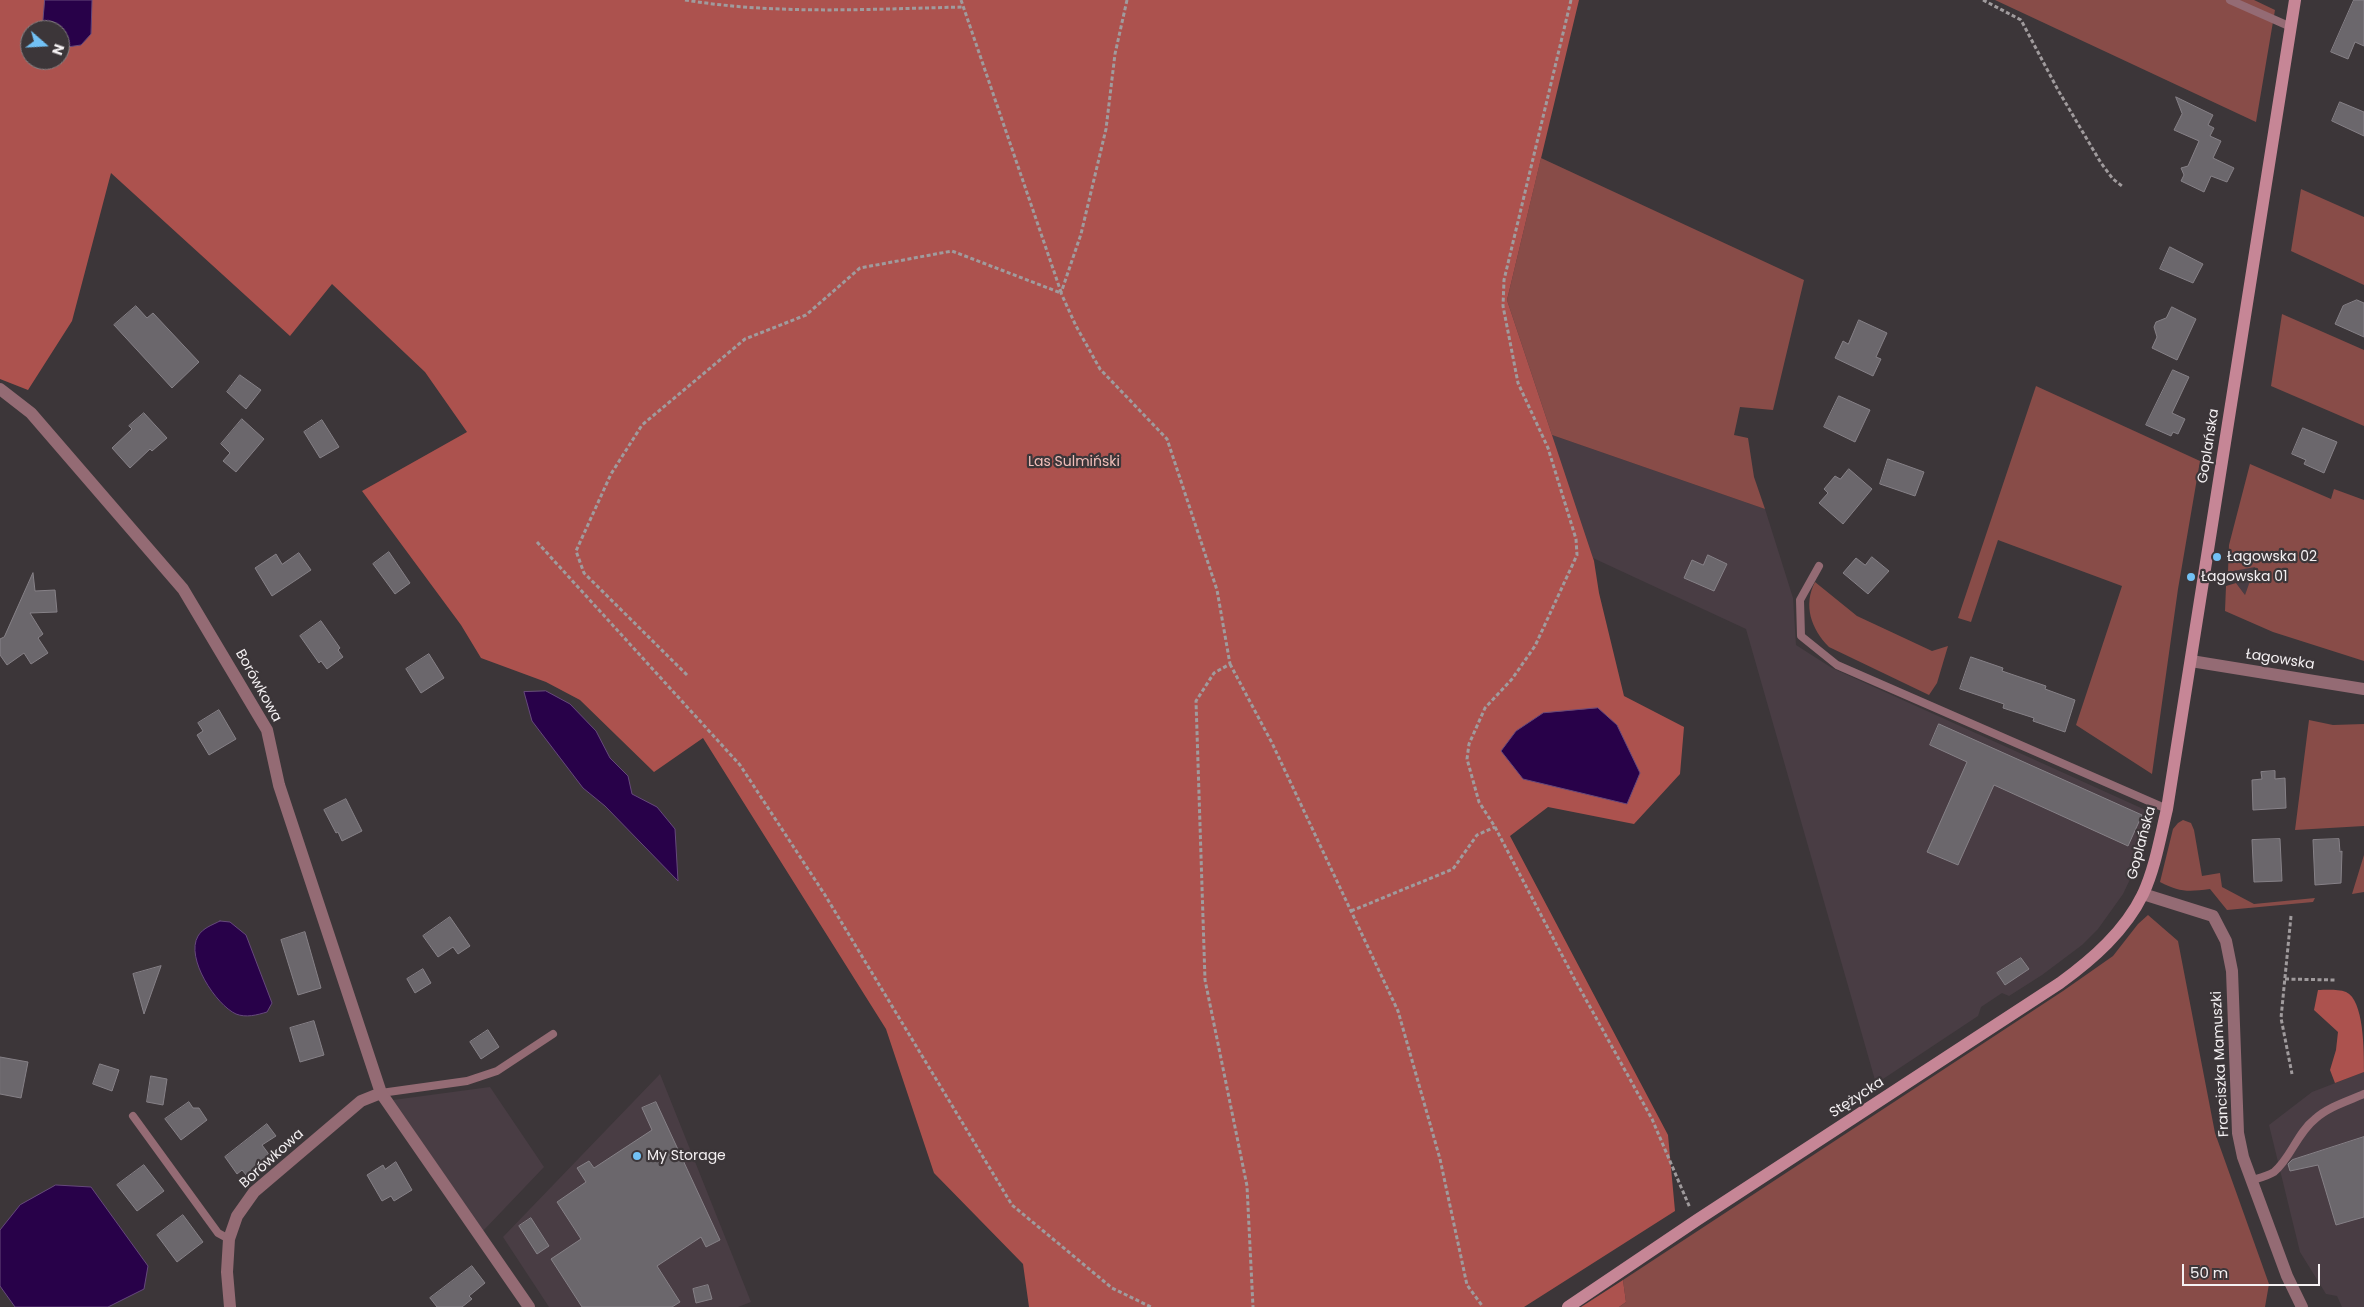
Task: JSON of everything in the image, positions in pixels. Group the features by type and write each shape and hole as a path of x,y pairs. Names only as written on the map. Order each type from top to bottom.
{"street":[{"name":"Goplańska","path":"2143,894 2156,858 2167,810 2295,0"},
{"name":"Borówkowa","path":"0,389 31,413 183,590 267,730 280,785 381,1093 529,1307"},
{"name":"Łagowska","path":"2190,661 2364,689"},
{"name":"Franciszka Mamuszki","path":"2143,894 2213,916 2226,941 2232,971 2238,1133 2252,1180 2287,1276 2302,1307"},
{"name":"Stężycka","path":"1568,1307 1697,1220 2060,983 2085,965 2110,940 2132,912 2143,894"},
{"name":"Borówkowa","path":"230,1307 227,1272 229,1239 237,1216 254,1192 361,1101 381,1093"}],"lane":[{"path":"2230,0 2291,27"},
{"path":"1819,566 1800,600 1800,636 1837,665 2167,810"},
{"path":"381,1093 467,1081 482,1076 497,1070 553,1034"},
{"path":"2252,1180 2272,1173 2283,1163 2298,1138 2314,1119 2342,1103 2364,1094"},
{"path":"133,1116 218,1233 229,1239"}],"path":[{"path":"685,0 726,7 811,10 964,7"},
{"path":"961,0 1061,293 1076,326 1100,369 1167,439 1216,590 1230,664 1272,744 1398,1011 1440,1159 1467,1285 1483,1307"},
{"path":"1061,293 1081,234 1106,129 1115,54 1127,0"},
{"path":"1572,0 1504,280 1503,306 1518,383 1548,448 1576,539 1577,555 1535,646 1512,679 1485,708 1469,744 1468,759 1479,802 1495,827 1574,978 1652,1119 1687,1203"},
{"path":"1984,0 2021,20 2058,90 2101,162 2113,179 2122,186"},
{"path":"687,675 584,573 576,551 611,474 642,425 745,339 806,315 860,268 952,251 1061,293"},
{"path":"537,542 740,764 825,895 1012,1205 1112,1288 1151,1307"},
{"path":"1230,664 1214,672 1196,701 1198,800 1205,980 1247,1186 1253,1307"},
{"path":"1351,911 1453,869 1477,835 1495,827"},
{"path":"2291,916 2281,1018 2292,1074"},
{"path":"2285,979 2335,980"}],"shaded area":[{"path":"45,0 92,0 91,34 81,45 70,47 70,20 43,20"},
{"path":"1995,0 2254,0 2275,10 2256,122"},
{"path":"1541,158 1804,280 1773,410 1740,407 1734,435 1748,438 1754,477 1765,509 1552,435 1507,300"},
{"path":"2301,189 2364,217 2364,285 2291,251"},
{"path":"2282,314 2364,350 2364,426 2271,386"},
{"path":"2036,386 2200,461 2178,589 2152,774 2076,725 2122,586 1998,540 1971,622 1958,618"},
{"path":"1552,435 1765,509 1793,598 1796,645 1832,668 2150,812 2134,871 2123,894 2098,929 2082,945 2042,975 2009,996 2002,993 1981,1007 1978,1016 1880,1081 1875,1080 1746,629 1593,558"},
{"path":"2250,464 2331,499 2334,489 2364,500 2364,661 2273,632 2225,611 2226,586 2236,583 2245,595 2255,567 2228,572 2229,545"},
{"path":"2256,566 2245,595 2228,572"},
{"path":"1815,582 1857,616 1932,651 1948,646 1937,683 1929,695 1829,647 1813,625 1809,608 1811,591"},
{"path":"546,691 570,704 596,731 610,758 628,776 632,794 657,807 675,829 678,881 605,806 583,788 532,721 524,692"},
{"path":"1598,708 1617,725 1640,773 1627,804 1523,779 1501,751 1516,731 1543,713"},
{"path":"2309,720 2333,725 2364,724 2364,826 2295,830"},
{"path":"2183,820 2191,823 2194,830 2202,876 2220,873 2222,887 2254,904 2315,898 2313,902 2227,910 2210,889 2184,890 2173,888 2160,882 2173,829"},
{"path":"2364,855 2364,892 2352,894"},
{"path":"2148,915 2178,941 2215,1133 2269,1284 2265,1307 1619,1307 1626,1302 1623,1280 2063,991 2113,956 2138,924"},
{"path":"220,921 230,922 246,935 272,1003 267,1012 248,1016 236,1014 220,1001 205,980 199,968 195,945 202,931"},
{"path":"2364,1072 2364,1307 2342,1307 2337,1296 2326,1294 2300,1252 2269,1125 2312,1092"},
{"name":"My Storage","path":"660,1074 751,1302 738,1307 549,1307 503,1237"},
{"path":"490,1087 544,1167 483,1231 393,1100"},
{"path":"56,1185 91,1187 148,1266 144,1289 108,1307 15,1307 0,1286 0,1230 20,1205"}],"green space":[{"name":"Las Sulmiński","path":"0,0 45,0 43,20 20,20 20,70 70,70 70,47 81,45 91,34 92,0 1579,0 1507,300 1594,561 1599,593 1624,696 1684,727 1680,774 1634,824 1548,807 1510,836 1668,1135 1675,1211 1524,1307 1029,1307 1023,1264 934,1173 886,1029 703,738 654,772 580,700 546,682 481,658 461,625 362,491 467,432 425,372 332,284 290,336 111,173 72,321 28,390 0,379"},
{"path":"2318,990 2346,992 2352,997 2360,1015 2364,1072 2335,1083 2330,1070 2336,1050 2338,1032 2314,1010"},
{"path":"1623,1280 1626,1302 1619,1307 1581,1307"}],"building":[{"path":"2354,0 2364,0 2364,46 2355,42 2348,59 2331,52"},
{"path":"2176,97 2213,115 2208,125 2214,128 2210,136 2221,141 2213,158 2234,168 2227,182 2211,176 2204,192 2181,181 2184,175 2181,168 2188,166 2199,141 2174,130 2182,114"},
{"path":"2340,102 2364,112 2364,136 2332,121"},
{"path":"2170,247 2203,264 2193,283 2160,269"},
{"path":"2357,300 2364,303 2364,337 2335,324 2343,306"},
{"path":"136,306 147,318 153,313 199,362 172,388 114,325"},
{"path":"2172,307 2196,319 2177,360 2152,348 2157,337 2154,327 2156,322 2166,318"},
{"path":"1859,320 1887,333 1876,357 1881,359 1873,376 1835,358 1843,341 1848,344"},
{"path":"2173,370 2189,377 2172,413 2185,419 2178,434 2173,432 2171,436 2146,425"},
{"path":"240,375 261,390 246,409 227,392"},
{"path":"1839,396 1870,410 1855,442 1824,427"},
{"path":"144,413 167,438 152,451 150,449 130,468 112,448 132,429 129,426"},
{"path":"242,419 264,439 236,472 223,461 230,453 221,444"},
{"path":"322,420 339,447 320,458 304,432"},
{"path":"2303,428 2337,442 2324,473 2304,464 2306,460 2292,454"},
{"path":"1888,459 1924,472 1915,496 1880,484"},
{"path":"1849,469 1872,489 1843,524 1819,503 1828,493 1824,489 1835,476 1840,479"},
{"path":"389,552 410,583 395,594 373,564"},
{"path":"299,553 311,570 272,596 255,568 276,554 282,564"},
{"path":"1708,555 1727,564 1714,591 1684,578 1692,560 1703,565"},
{"path":"1872,557 1889,571 1868,594 1843,573 1856,558 1865,565"},
{"path":"33,573 35,591 55,590 57,612 30,613 43,634 38,638 48,653 31,664 24,653 7,665 0,655 0,639 4,637"},
{"path":"321,621 340,648 338,650 343,657 327,669 321,661 319,663 300,636"},
{"path":"429,654 444,678 421,693 406,669"},
{"path":"1971,657 2003,668 2002,671 2046,686 2045,689 2075,700 2065,732 2033,721 2034,718 2003,708 2004,704 1960,689"},
{"path":"219,710 236,739 209,755 197,735 203,731 198,723"},
{"path":"1939,724 2142,815 2128,846 1994,785 1958,865 1927,852 1967,762 1930,745"},
{"path":"2275,771 2275,779 2285,778 2286,808 2253,810 2252,780 2262,779 2261,772"},
{"path":"346,799 362,831 342,841 324,810"},
{"path":"2280,839 2282,881 2254,882 2252,840"},
{"path":"2339,839 2340,852 2342,851 2341,883 2315,885 2313,840"},
{"path":"450,917 470,946 458,954 453,947 438,957 423,936"},
{"path":"305,932 321,988 298,995 281,940"},
{"path":"2021,958 2029,969 2005,985 1997,973"},
{"path":"161,966 144,1014 133,974"},
{"path":"423,969 431,983 415,993 407,979"},
{"path":"314,1021 324,1055 300,1062 290,1028"},
{"path":"488,1030 499,1047 481,1059 470,1042"},
{"path":"0,1057 28,1062 21,1098 0,1094"},
{"path":"100,1064 119,1070 112,1091 93,1084"},
{"path":"151,1076 167,1079 163,1105 147,1102"},
{"path":"189,1102 193,1108 199,1108 207,1120 181,1140 165,1119"},
{"path":"656,1102 720,1240 706,1247 701,1237 657,1266 680,1302 672,1307 582,1307 551,1259 581,1239 557,1202 586,1182 577,1168 589,1161 594,1168 652,1130 642,1108"},
{"path":"267,1124 276,1136 262,1145 271,1157 247,1176 242,1170 237,1174 225,1157"},
{"path":"2364,1137 2364,1217 2336,1225 2318,1165 2290,1171 2288,1164 2292,1160"},
{"path":"396,1162 412,1190 394,1201 391,1196 382,1201 367,1175 383,1165 385,1169"},
{"path":"144,1165 164,1191 137,1211 117,1185"},
{"path":"183,1215 203,1242 177,1262 157,1235"},
{"path":"531,1218 549,1246 537,1254 519,1226"},
{"path":"472,1266 485,1283 469,1296 472,1299 462,1307 437,1307 430,1298"},
{"path":"708,1285 712,1299 696,1303 693,1289"}],"place":[{"name":"Łagowska 02","path":"2217,557"},
{"name":"Łagowska 01","path":"2191,577"},
{"name":"My Storage","path":"637,1156"}]}
